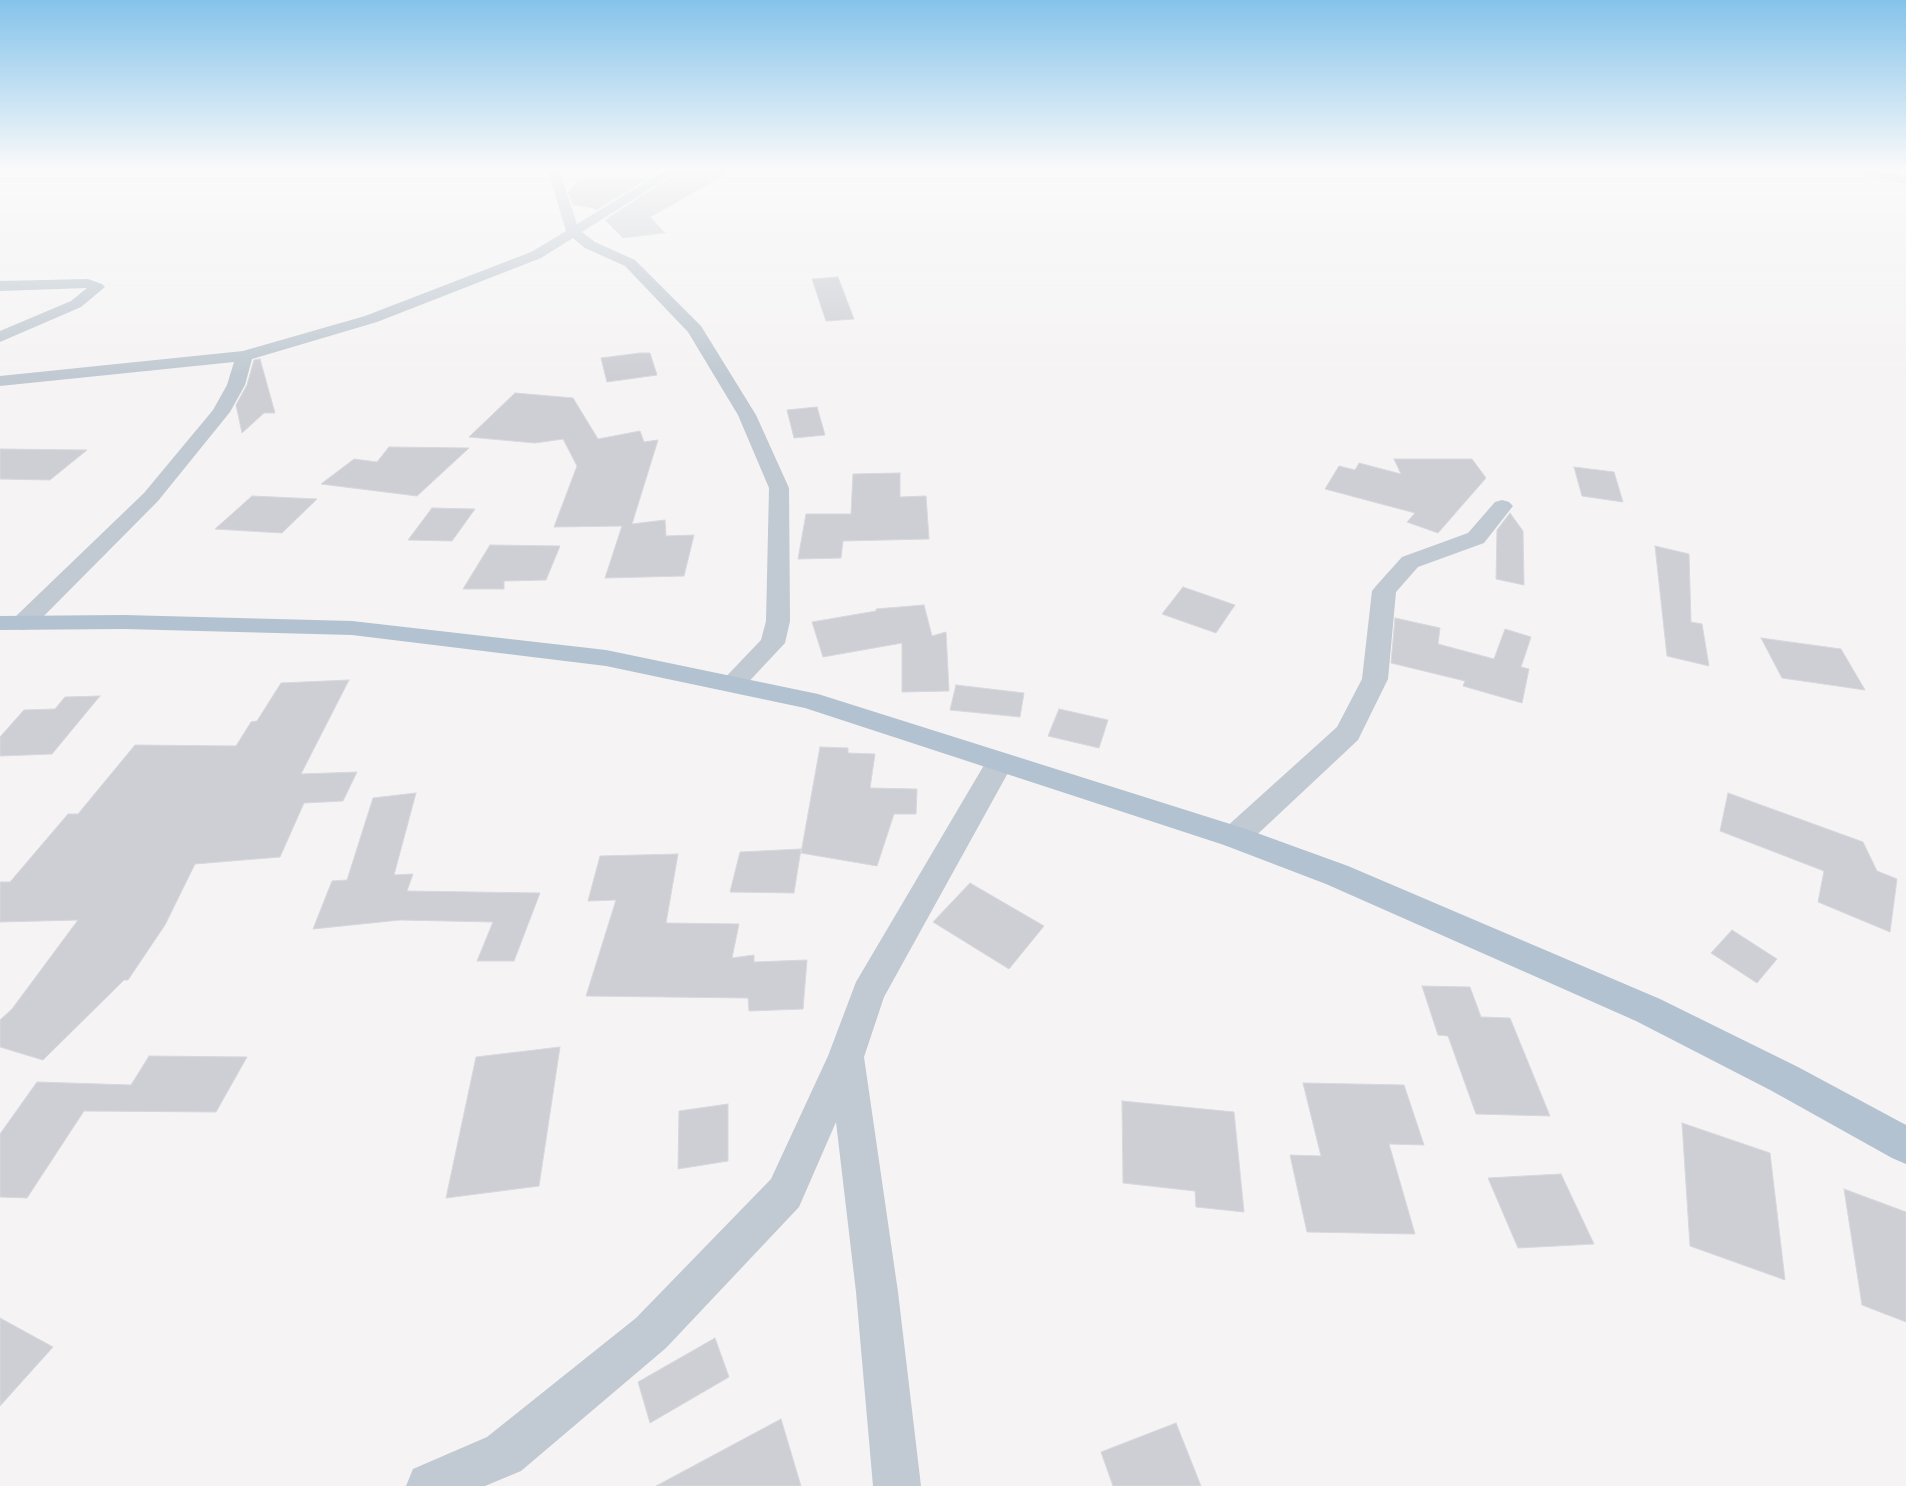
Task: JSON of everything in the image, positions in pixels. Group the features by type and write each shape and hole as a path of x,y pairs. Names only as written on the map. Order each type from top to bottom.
{"main road":[{"path":"11,623 124,622 352,628 606,658 808,700 1235,837 1337,875 1648,1010 1785,1079 1906,1145"}],"street":[{"path":"0,381 244,356 371,320 536,255 564,237"},
{"path":"579,237 590,245 630,263 696,329 748,415 779,488 778,612 773,643 732,684"},
{"path":"0,286 88,283 97,287 76,304 0,337"},
{"path":"11,623 157,490 220,412 236,385 244,356"},
{"path":"1235,837 1348,733 1375,679 1384,591 1410,562 1476,538 1502,506"},
{"path":"430,1486 504,1454 651,1333 784,1193 846,1057 868,993 1000,762"},
{"path":"846,1057 877,1292 897,1486"}],"building":[{"path":"838,277 854,319 826,321 812,279"},
{"path":"650,353 657,375 607,382 601,358"},
{"path":"260,359 275,413 264,413 242,433 236,405 247,385 254,360"},
{"path":"515,393 573,398 598,439 640,431 644,442 658,440 632,524 665,520 666,536 694,535 684,576 605,578 622,526 554,527 577,466 563,439 535,443 469,437"},
{"path":"817,407 825,435 794,438 787,410"},
{"path":"389,447 469,448 417,496 321,484 354,459 377,462"},
{"path":"0,449 87,450 50,480 0,479"},
{"path":"1394,459 1472,459 1486,478 1438,533 1407,522 1415,513 1325,489 1339,466 1355,470 1359,463 1401,474"},
{"path":"1574,467 1614,472 1623,502 1582,496"},
{"path":"900,473 900,497 926,496 929,539 843,541 841,558 798,559 806,514 851,514 853,474"},
{"path":"252,496 317,499 282,533 215,529"},
{"path":"432,508 475,509 452,541 408,540"},
{"path":"1510,513 1523,531 1524,585 1496,579 1497,530"},
{"path":"490,545 560,546 546,580 504,581 504,589 463,589"},
{"path":"1655,546 1689,554 1691,622 1702,624 1709,666 1667,656"},
{"path":"1183,587 1235,605 1216,633 1162,614"},
{"path":"924,605 932,636 946,632 949,691 902,692 902,643 823,657 812,622 876,611 876,609"},
{"path":"1395,618 1440,628 1438,644 1494,659 1505,629 1531,637 1521,667 1529,669 1522,703 1463,686 1465,681 1391,663"},
{"path":"1761,638 1841,649 1865,690 1782,678"},
{"path":"349,680 301,774 357,772 343,801 304,803 280,857 195,864 165,925 128,980 124,980 43,1060 0,1047 0,1020 12,1009 78,920 0,922 0,882 10,882 68,814 78,814 135,745 236,746 251,722 257,721 281,683"},
{"path":"956,685 1024,693 1020,717 950,710"},
{"path":"100,696 52,754 0,756 0,737 24,710 55,709 65,697"},
{"path":"1059,709 1108,720 1099,748 1048,736"},
{"path":"820,747 848,748 848,753 875,754 870,788 917,789 916,814 894,814 877,866 801,853"},
{"path":"416,793 394,875 413,874 407,891 540,893 514,961 477,961 493,922 400,920 313,929 332,881 347,880 373,798"},
{"path":"1728,793 1863,842 1877,871 1897,879 1890,932 1818,902 1824,871 1720,831"},
{"path":"801,849 794,893 730,892 740,852"},
{"path":"678,854 666,923 739,924 732,958 754,955 754,962 807,960 803,1009 749,1011 748,998 586,996 616,900 588,901 600,856"},
{"path":"970,883 1044,926 1009,969 933,922"},
{"path":"1732,930 1777,959 1757,983 1711,953"},
{"path":"1422,986 1470,987 1481,1017 1510,1018 1550,1116 1476,1114 1448,1036 1438,1035"},
{"path":"560,1047 539,1186 446,1198 476,1057"},
{"path":"149,1056 247,1057 216,1112 84,1111 27,1198 0,1197 0,1134 37,1082 131,1085"},
{"path":"1303,1083 1404,1085 1424,1145 1389,1144 1415,1234 1307,1232 1290,1155 1321,1156"},
{"path":"1122,1101 1234,1112 1244,1212 1196,1207 1195,1191 1123,1183"},
{"path":"728,1104 728,1161 678,1169 679,1111"},
{"path":"1682,1123 1770,1153 1785,1280 1690,1246"},
{"path":"1561,1174 1594,1244 1518,1248 1488,1178"},
{"path":"1844,1189 1906,1212 1906,1322 1862,1305"},
{"path":"0,1318 53,1347 0,1406"},
{"path":"715,1338 729,1377 650,1423 638,1382"},
{"path":"781,1419 801,1486 656,1486"},
{"path":"1176,1423 1201,1486 1113,1486 1101,1452"}]}
